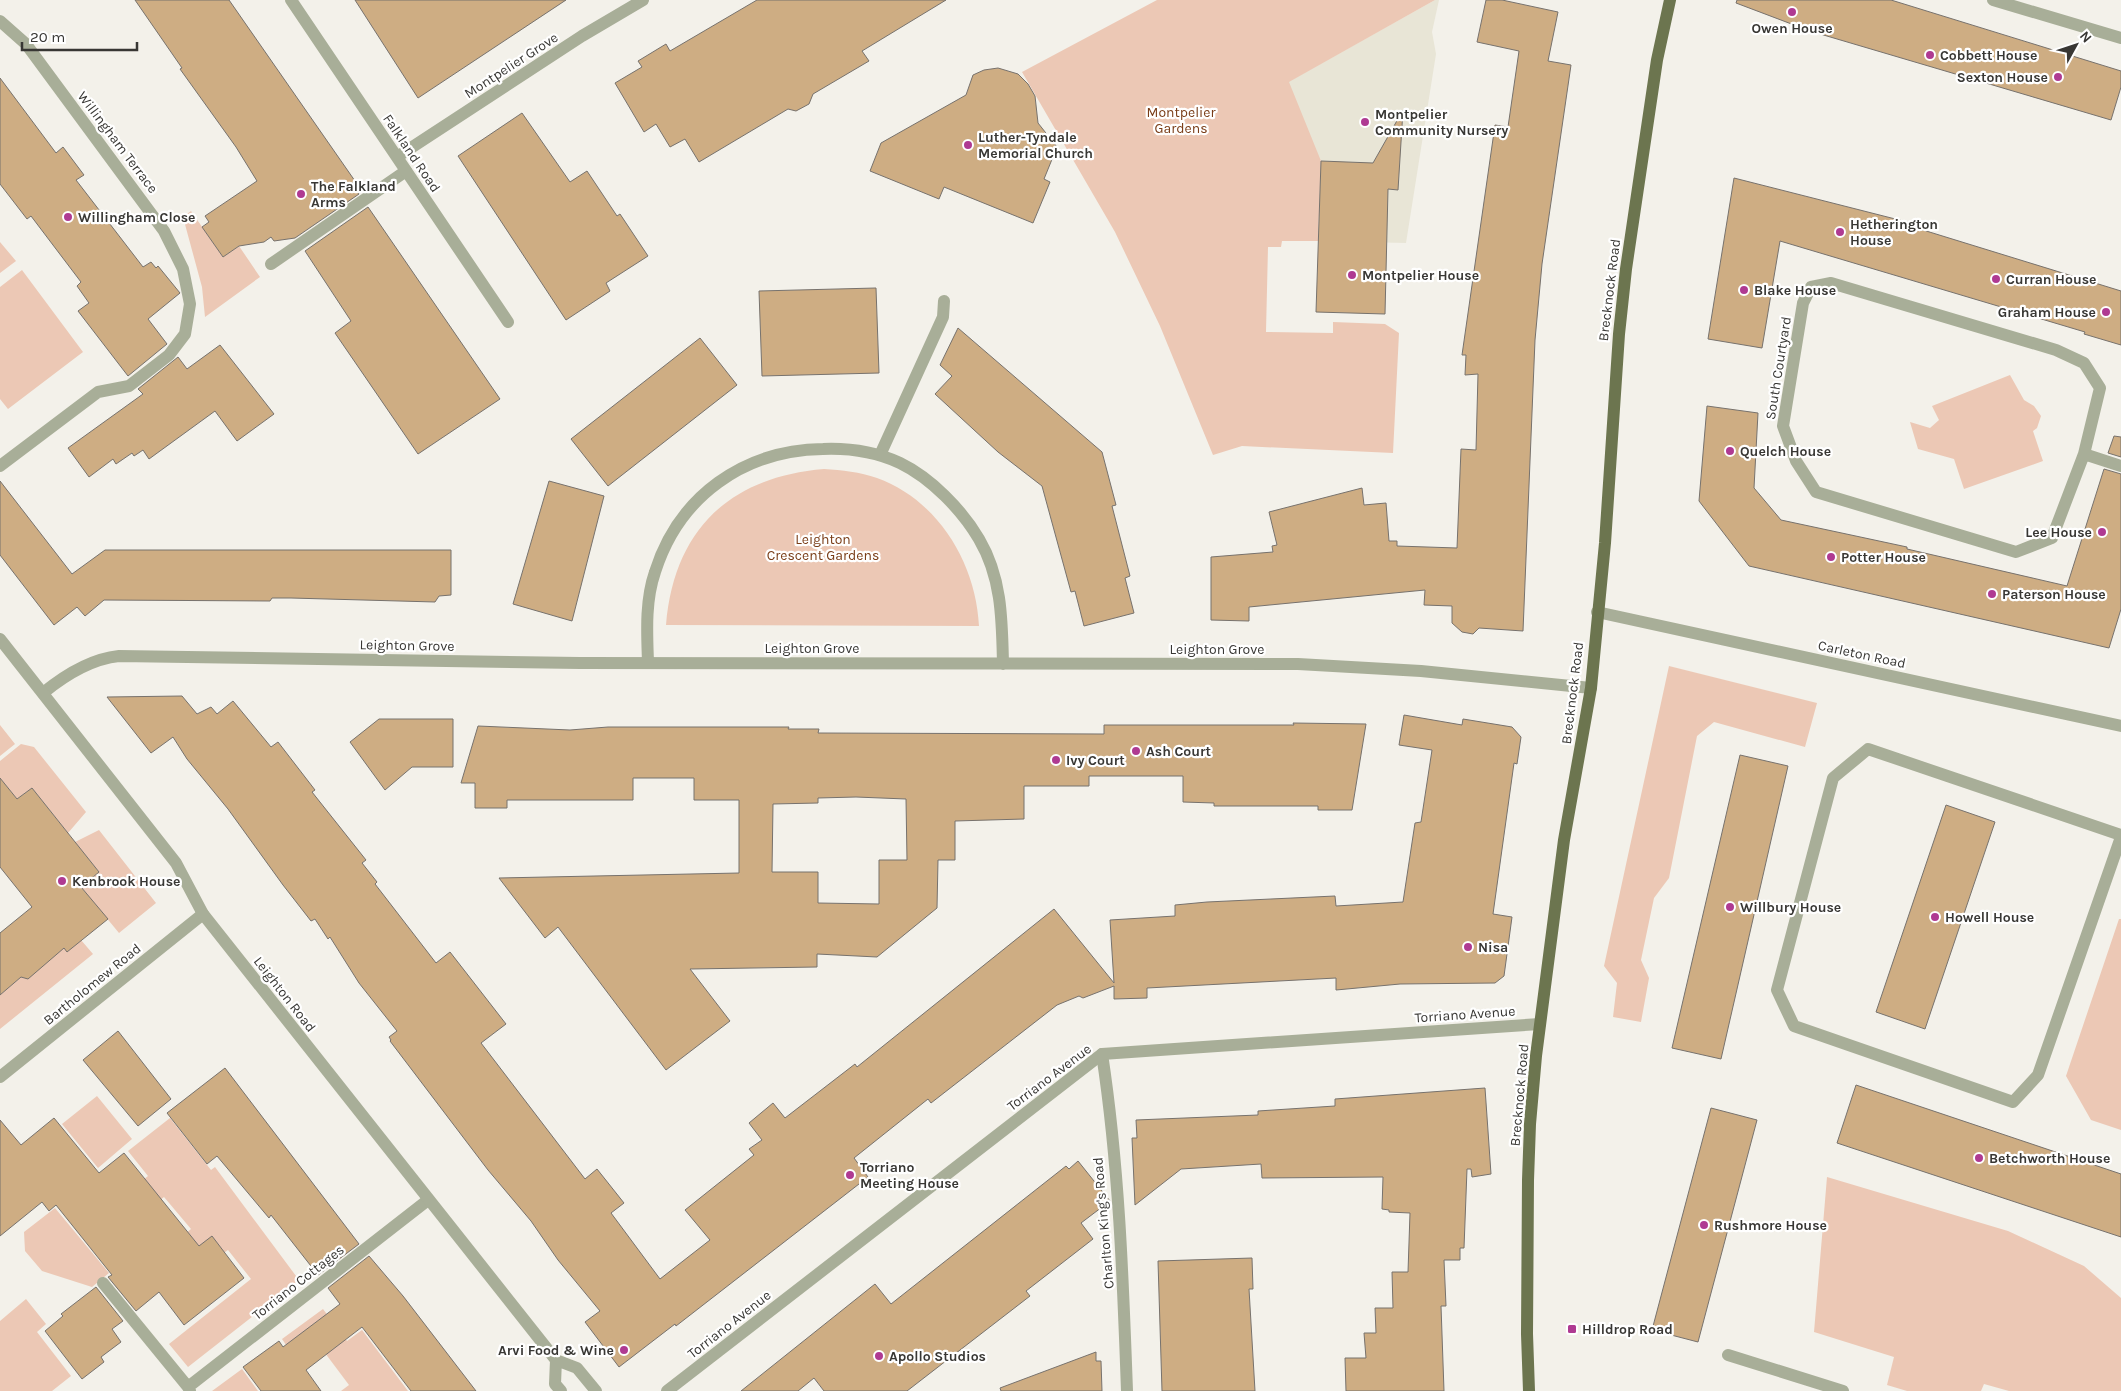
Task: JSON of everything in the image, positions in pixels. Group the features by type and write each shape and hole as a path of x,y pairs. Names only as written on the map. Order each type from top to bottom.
{"main road":[{"name":"Brecknock Road","path":"1529,1391 1526,1334 1529,1133 1540,1024 1564,840 1591,688 1605,543 1619,334 1624,287 1657,60 1670,0"}],"street":[{"name":"Falkland Road","path":"291,0 508,322"},
{"name":"Montpelier Grove","path":"397,157 582,36 643,0"},
{"path":"1992,0 2121,38"},
{"name":"Willingham Terrace","path":"0,21 26,44 164,231 183,269 190,304 185,334 169,355 129,386 98,392 0,466"},
{"path":"271,264 406,172"},
{"name":"South Courtyard","path":"1831,283 2056,350 2084,363 2100,388 2084,454 2052,538 2016,552 1816,492 1796,460 1783,426 1803,303 1811,287 1831,283"},
{"path":"880,455 944,317 944,301"},
{"path":"648,662 650,595 657,565 664,548 680,521 717,482 764,457 789,451 833,449 880,455 902,464 943,495 979,539 998,586 1002,614 1002,664"},
{"path":"2084,454 2121,466"},
{"name":"Carleton Road","path":"1597,612 2121,726"},
{"name":"Leighton Road","path":"0,639 176,863 203,914 428,1200 556,1360 577,1368 596,1391"},
{"name":"Leighton Grove","path":"43,694 62,677 89,663 105,657 119,656 648,662 1298,664 1421,671 1591,688"},
{"path":"1868,749 2121,836 2038,1075 2013,1102 1794,1026 1777,990 1833,778 1868,749"},
{"name":"Bartholomew Road","path":"0,1077 203,914"},
{"name":"Torriano Avenue","path":"667,1391 1102,1054 1540,1024"},
{"name":"Charlton King's Road","path":"1102,1054 1108,1091 1124,1285 1127,1391"},
{"name":"Torriano Cottages","path":"103,1283 189,1389 428,1200"},
{"path":"1728,1355 1844,1391"},
{"path":"556,1360 555,1384 561,1391"}],"shaded area":[{"name":"Montpelier Community Nursery","path":"1435,0 1439,0 1432,32 1436,54 1406,243 1318,241 1319,219 1288,82"}],"green space":[{"name":"Montpelier Gardens","path":"1157,0 1435,0 1289,82 1321,161 1318,241 1282,241 1281,247 1268,247 1266,332 1333,333 1333,322 1385,324 1399,333 1393,453 1242,446 1213,455 1160,326 1115,232 1022,72"},
{"path":"191,211 223,257 239,246 260,277 205,317 202,287 183,217"},
{"path":"0,242 16,261 0,273"},
{"path":"22,270 83,352 8,409 0,399 0,287"},
{"path":"2010,375 2024,400 2034,406 2041,416 2037,428 2033,431 2043,461 1964,489 1954,459 1918,449 1910,422 1930,428 1939,420 1932,406"},
{"name":"Leighton Crescent Gardens","path":"824,469 864,474 877,478 899,488 935,518 950,537 970,579 976,602 979,626 666,625 671,591 681,562 694,536 712,514 734,497 760,483 790,474"},
{"path":"1669,666 1817,703 1805,747 1714,722 1697,736 1669,878 1654,898 1641,960 1649,978 1641,1022 1613,1017 1617,983 1604,966"},
{"path":"0,725 15,744 0,756"},
{"path":"21,744 34,747 86,812 68,833 32,788 17,799 0,778 0,761"},
{"path":"99,830 156,903 119,933 81,887 99,872 75,842"},
{"path":"2119,919 2121,919 2121,1130 2091,1120 2066,1076"},
{"path":"81,940 93,954 0,1029 0,995 21,977 28,978 62,945"},
{"path":"97,1096 132,1139 98,1168 62,1124"},
{"path":"170,1118 211,1170 215,1167 299,1280 188,1367 169,1344 251,1279 228,1250 201,1269 178,1240 191,1229 164,1197 126,1228 108,1207 148,1176 128,1151"},
{"path":"1827,1177 2008,1231 2084,1266 2121,1298 2121,1391 2009,1391 1984,1384 1981,1391 1907,1391 1887,1385 1894,1357 1814,1332"},
{"path":"55,1208 109,1273 92,1287 42,1271 25,1251 24,1232"},
{"path":"26,1299 46,1324 37,1332 71,1376 52,1391 0,1391 0,1321"},
{"path":"323,1309 347,1341 362,1330 408,1391 341,1391 349,1385 325,1353 303,1370 282,1339"},
{"path":"242,1369 258,1391 212,1391"}],"building":[{"path":"135,0 229,0 355,181 352,183 359,194 295,238 274,241 271,237 264,242 239,246 223,257 202,227 209,222 205,216 257,181 236,147 180,69 182,68"},
{"path":"355,0 566,0 418,98"},
{"path":"757,0 946,0 862,51 869,61 813,94 809,104 796,111 788,109 699,162 685,139 670,147 656,124 644,132 615,83 642,67 638,61 666,44 670,51"},
{"path":"1486,0 1502,0 1558,12 1548,61 1571,65 1542,264 1535,340 1523,631 1479,628 1473,634 1462,632 1452,623 1452,606 1424,605 1425,590 1249,607 1249,621 1211,620 1211,557 1273,552 1272,546 1277,545 1269,512 1362,488 1364,505 1386,503 1389,541 1397,541 1397,546 1457,548 1461,449 1476,450 1478,374 1465,375 1466,355 1462,355 1495,125 1508,127 1519,51 1477,42"},
{"path":"1737,0 1891,0 2121,71 2121,87 2111,120 1810,31 1736,3"},
{"name":"Luther-Tyndale Memorial Church","path":"998,68 1018,74 1028,84 1035,96 1038,123 1057,147 1044,179 1050,182 1033,223 944,187 939,199 870,171 881,143 966,95 973,75 984,70"},
{"name":"Willingham Close","path":"0,78 56,153 63,147 84,175 76,180 143,267 151,262 156,268 158,266 180,293 148,319 167,344 128,376 78,311 89,303 77,286 81,282 31,216 27,219 0,184"},
{"path":"1403,110 1398,190 1388,189 1385,314 1316,312 1321,161 1373,163"},
{"path":"522,113 570,182 587,171 617,216 620,214 648,256 606,283 610,291 566,320 458,156"},
{"path":"1734,178 1911,223 1910,226 2121,291 2121,345 2084,334 2085,332 1780,241 1762,348 1708,339"},
{"path":"368,207 500,399 418,454 335,333 351,321 305,251"},
{"path":"876,288 879,373 762,376 759,291"},
{"path":"958,328 1102,452 1116,505 1112,506 1130,576 1125,578 1134,613 1084,626 1075,591 1071,592 1042,486 998,452 935,394 952,376 940,365"},
{"path":"700,338 737,385 608,486 571,439"},
{"path":"220,345 274,414 237,441 215,411 149,459 143,450 134,456 132,453 116,464 113,459 89,477 68,448 143,394 138,389 178,357 187,369"},
{"path":"1707,406 1758,413 1754,488 1781,520 1907,547 1907,549 2067,586 2104,469 2121,474 2121,609 2109,648 1749,566 1699,501"},
{"path":"2114,436 2121,437 2121,457 2108,453"},
{"path":"0,481 72,574 105,550 451,550 451,595 439,596 435,602 291,598 272,598 270,601 104,600 85,616 77,607 54,625 0,555"},
{"path":"549,481 604,496 572,621 513,604"},
{"path":"182,696 197,714 211,707 217,714 233,701 271,747 278,742 315,790 312,792 366,860 362,863 377,882 375,884 436,963 450,952 506,1024 481,1043 585,1179 597,1169 624,1203 611,1213 660,1279 710,1240 685,1210 754,1155 749,1149 762,1140 749,1123 773,1103 785,1118 855,1064 857,1067 1054,909 1114,983 1110,920 1175,916 1175,905 1207,902 1335,896 1336,906 1403,902 1415,823 1421,822 1432,750 1399,745 1404,715 1462,725 1463,719 1512,727 1521,737 1517,764 1514,763 1493,914 1512,917 1504,976 1495,983 1400,984 1336,990 1336,978 1147,988 1147,998 1114,999 1114,986 1083,998 1079,996 1057,1005 931,1103 928,1099 854,1158 868,1177 676,1326 675,1324 619,1367 585,1322 600,1311 558,1260 531,1221 488,1170 390,1041 389,1037 397,1031 359,983 330,937 328,939 315,919 311,921 228,809 187,759 173,737 151,753 107,697"},
{"path":"379,719 453,719 453,767 412,767 385,790 350,742"},
{"path":"1293,723 1366,724 1352,810 1318,810 1318,806 1214,806 1214,803 1183,802 1183,776 1089,776 1089,786 1024,786 1024,819 955,821 955,860 938,860 937,908 877,957 817,954 817,967 690,969 730,1021 666,1070 558,927 545,938 499,878 739,873 739,800 694,800 694,778 633,778 633,800 507,800 507,808 475,808 475,783 461,783 478,726 570,730 608,727 789,727 788,729 819,729 818,733 1104,734 1104,725 1294,725","holes":["818,798 906,799 907,860 879,860 879,904 818,903 818,872 772,872 773,804 818,803"]},
{"name":"Willbury House","path":"1740,755 1788,766 1721,1059 1672,1048"},
{"name":"Kenbrook House","path":"0,778 17,799 32,788 99,872 81,887 108,919 67,952 64,948 28,979 21,977 0,995 0,933 32,907 0,867"},
{"name":"Howell House","path":"1946,805 1995,822 1925,1029 1876,1012"},
{"path":"118,1031 171,1099 138,1126 83,1060"},
{"path":"225,1068 359,1244 318,1275 271,1215 269,1218 217,1156 207,1164 167,1113"},
{"name":"Betchworth House","path":"1856,1085 2121,1174 2121,1237 1837,1143"},
{"path":"1485,1088 1491,1174 1472,1177 1471,1169 1467,1169 1464,1248 1460,1248 1460,1260 1444,1260 1446,1306 1441,1306 1444,1391 1346,1391 1345,1358 1366,1358 1364,1333 1376,1333 1375,1308 1393,1308 1392,1272 1408,1272 1410,1213 1389,1212 1389,1210 1382,1209 1383,1177 1262,1178 1261,1164 1181,1169 1135,1205 1132,1138 1137,1138 1136,1120 1258,1115 1258,1111 1335,1106 1335,1099"},
{"name":"Rushmore House","path":"1711,1108 1757,1120 1698,1342 1652,1330"},
{"path":"54,1118 99,1173 124,1153 199,1246 212,1236 244,1278 184,1325 159,1292 136,1311 108,1277 112,1275 56,1205 49,1211 42,1202 0,1236 0,1120 21,1145"},
{"path":"1078,1161 1110,1201 1081,1223 1093,1239 1026,1291 1030,1296 907,1391 824,1391 814,1378 798,1391 741,1391 875,1284 891,1304 1066,1166 1069,1169"},
{"path":"369,1256 403,1296 476,1391 411,1391 362,1327 306,1370 321,1391 261,1391 243,1367 279,1341 283,1347 340,1304 328,1288"},
{"path":"1252,1258 1253,1289 1249,1289 1255,1391 1162,1391 1158,1261"},
{"path":"96,1287 123,1321 112,1329 121,1342 101,1357 104,1362 82,1379 45,1331 63,1316 61,1314"},
{"path":"1096,1352 1096,1361 1101,1361 1102,1391 1001,1391 1000,1388"}],"place":[{"name":"Owen House","path":"1792,12"},
{"name":"Cobbett House","path":"1930,55"},
{"name":"Sexton House","path":"2058,77"},
{"name":"Montpelier Community Nursery","path":"1365,122"},
{"name":"Luther-Tyndale Memorial Church","path":"968,145"},
{"name":"The Falkland Arms","path":"301,194"},
{"name":"Willingham Close","path":"68,217"},
{"name":"Hetherington House","path":"1840,232"},
{"name":"Montpelier House","path":"1352,275"},
{"name":"Curran House","path":"1996,279"},
{"name":"Blake House","path":"1744,290"},
{"name":"Graham House","path":"2106,312"},
{"name":"Quelch House","path":"1730,451"},
{"name":"Lee House","path":"2102,532"},
{"name":"Potter House","path":"1831,557"},
{"name":"Paterson House","path":"1992,594"},
{"name":"Ash Court","path":"1136,751"},
{"name":"Ivy Court","path":"1056,760"},
{"name":"Kenbrook House","path":"62,881"},
{"name":"Willbury House","path":"1730,907"},
{"name":"Howell House","path":"1935,917"},
{"name":"Nisa","path":"1468,947"},
{"name":"Betchworth House","path":"1979,1158"},
{"name":"Torriano Meeting House","path":"850,1175"},
{"name":"Rushmore House","path":"1704,1225"},
{"name":"Hilldrop Road","path":"1572,1329"},
{"name":"Arvi Food & Wine","path":"624,1350"},
{"name":"Apollo Studios","path":"879,1356"}]}
